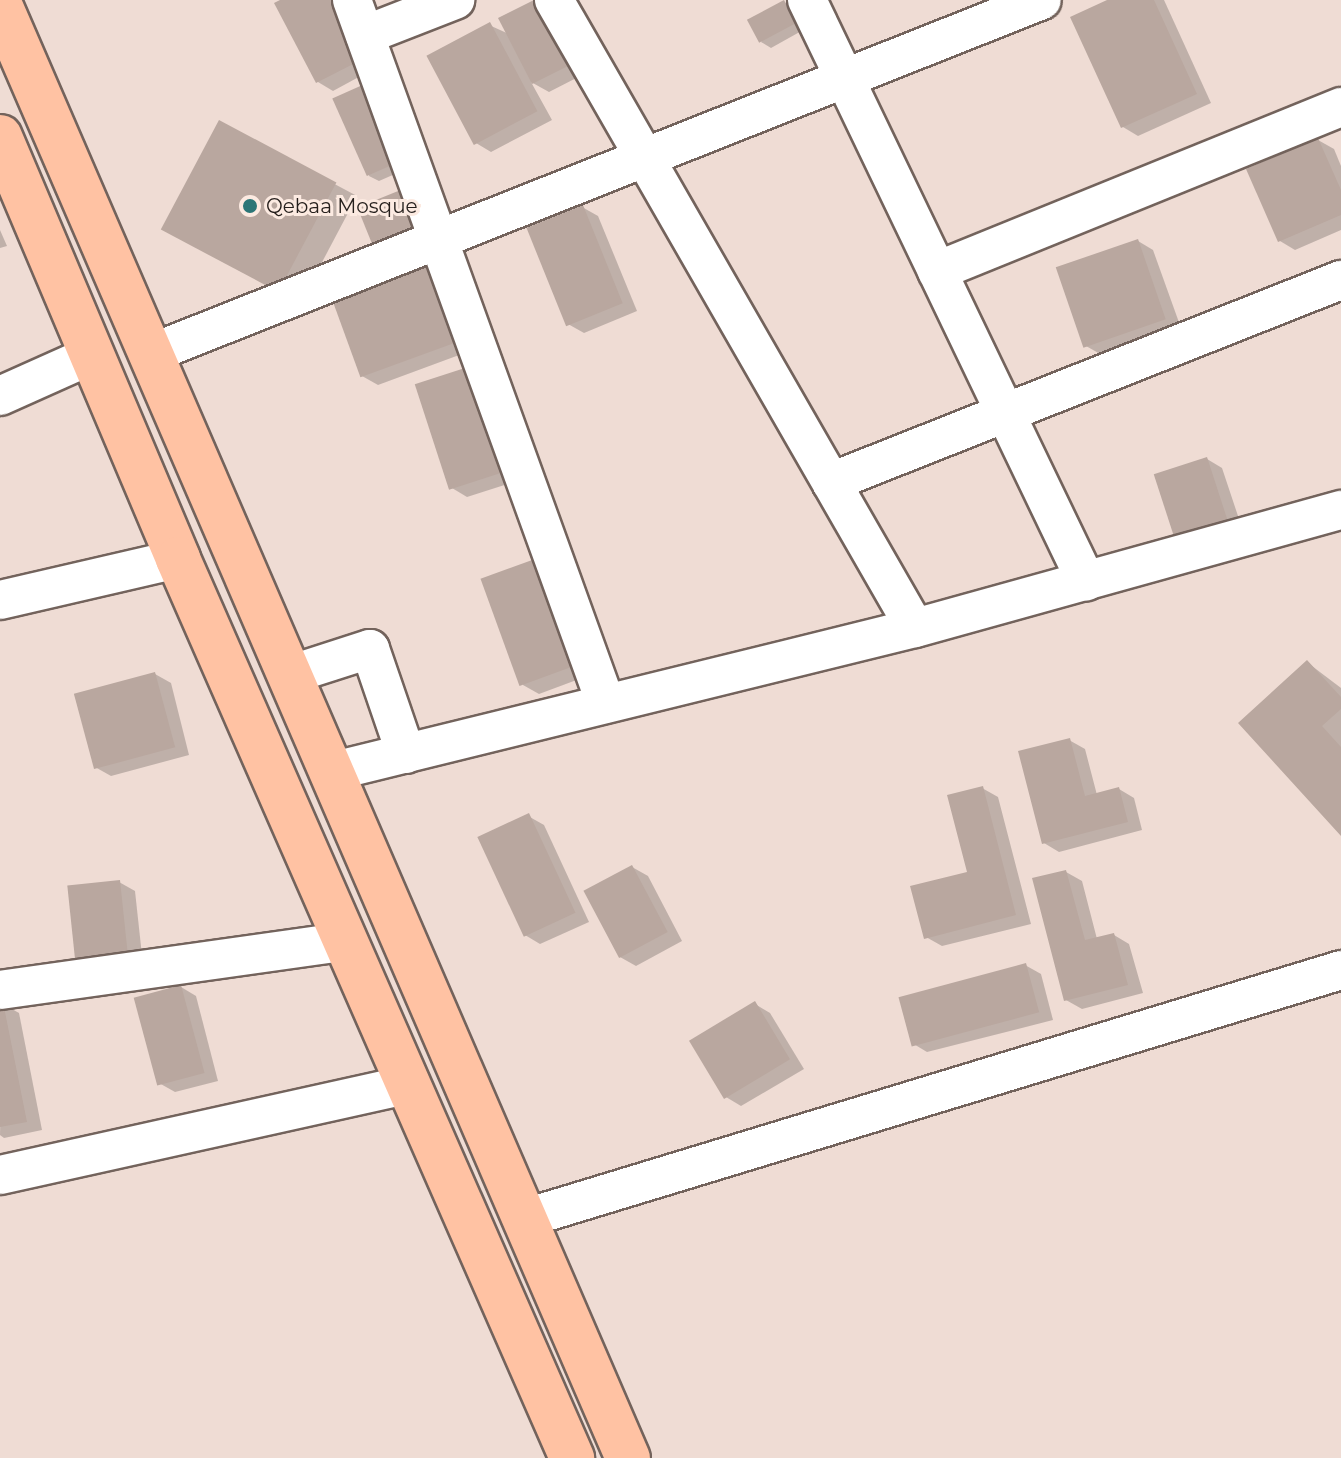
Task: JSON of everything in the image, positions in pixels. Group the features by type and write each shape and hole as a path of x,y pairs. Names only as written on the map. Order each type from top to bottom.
{"main road":[{"path":"0,5 334,771 628,1458"},
{"path":"0,137 178,559 572,1458"},
{"path":"326,894 376,870"}],"street":[{"path":"352,0 606,704"},
{"path":"365,35 455,0"},
{"path":"554,0 915,628"},
{"path":"807,0 1086,581"},
{"path":"152,353 1042,0"},
{"path":"937,271 1341,107"},
{"path":"831,482 1341,280"},
{"path":"0,396 94,354"},
{"path":"334,771 915,628 1341,510"},
{"path":"0,600 178,559"},
{"path":"292,674 370,649 406,754"},
{"path":"0,990 347,941"},
{"path":"526,1218 1341,970"},
{"path":"0,1175 410,1084"}],"building":[{"path":"280,0 334,0 365,58 316,83 274,3"},
{"path":"534,0 545,0 576,62 532,84 498,18"},
{"path":"784,0 796,23 759,43 747,20"},
{"path":"1107,0 1154,0 1197,94 1121,128 1070,17"},
{"path":"490,22 537,111 474,145 426,56"},
{"path":"367,83 402,161 367,176 332,98"},
{"name":"Qebaa Mosque","path":"219,120 336,182 278,292 161,229"},
{"path":"1318,138 1341,190 1341,215 1278,242 1246,169"},
{"path":"413,185 432,232 376,255 357,207"},
{"path":"583,205 623,303 566,326 526,228"},
{"path":"1138,239 1166,319 1083,348 1056,267"},
{"path":"426,265 454,343 360,377 332,299"},
{"path":"468,367 502,473 449,490 415,384"},
{"path":"1207,457 1229,525 1176,543 1154,474"},
{"path":"535,559 574,666 519,686 480,579"},
{"path":"1307,660 1341,697 1341,709 1322,726 1341,747 1341,836 1238,723"},
{"path":"155,672 175,747 94,769 74,694"},
{"path":"1070,738 1085,796 1119,787 1128,822 1042,844 1018,751"},
{"path":"983,786 1016,915 924,939 910,886 967,872 947,795"},
{"path":"529,813 575,913 524,937 477,837"},
{"path":"632,865 668,932 619,958 583,891"},
{"path":"1066,870 1085,940 1114,933 1128,985 1064,1001 1032,878"},
{"path":"120,880 129,966 76,971 67,886"},
{"path":"1026,963 1039,1012 912,1046 898,997"},
{"path":"181,985 205,1073 157,1086 134,998"},
{"path":"755,1001 790,1059 724,1099 689,1041"},
{"path":"3,1002 27,1122 0,1127 0,1003"}],"place":[{"name":"Qebaa Mosque","path":"250,206"}]}
